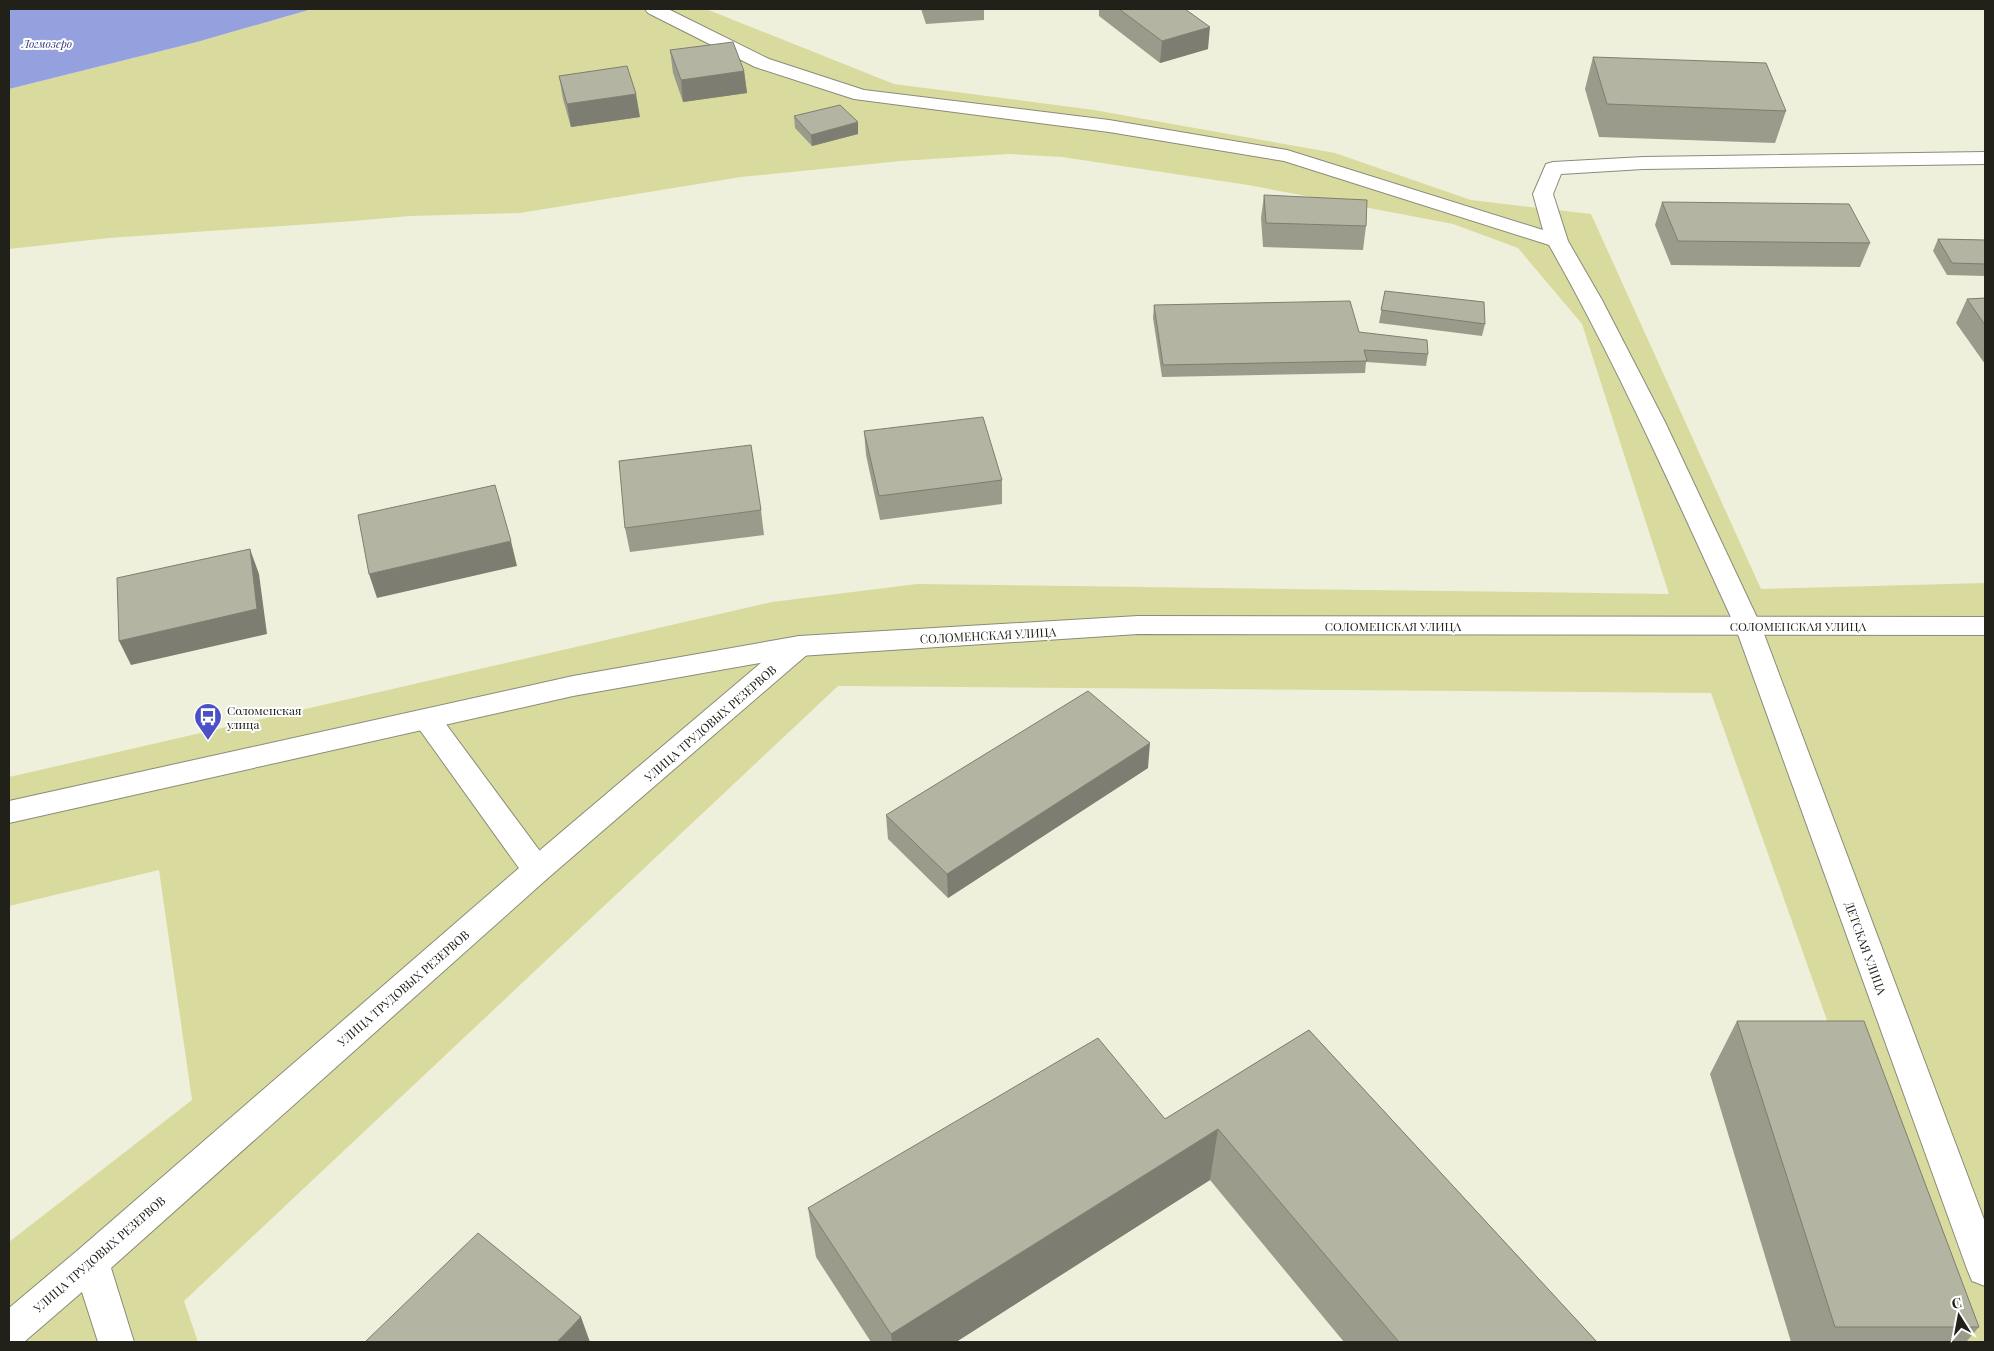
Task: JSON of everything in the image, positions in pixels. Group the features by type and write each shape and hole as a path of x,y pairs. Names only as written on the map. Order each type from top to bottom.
{"street":[{"path":"654,9 762,63 861,95 1109,126 1287,156 1557,240"},
{"name":"ДЕТСКАЯ УЛИЦА","path":"1985,158 1643,163 1553,168 1543,194 1557,240 1653,422 1748,626 1985,1269"},
{"name":"СОЛОМЕНСКАЯ УЛИЦА","path":"9,812 572,686 799,646 1138,625 1985,626"},
{"name":"УЛИЦА ТРУДОВЫХ РЕЗЕРВОВ","path":"9,1331 91,1262 537,870 799,646"},
{"path":"427,719 537,870"},
{"path":"91,1262 116,1342"}],"green space":[{"path":"312,9 706,9 894,84 1094,110 1335,153 1471,200 1591,214 1761,589 1985,583 1985,1342 1941,1342 1711,693 838,686 184,1301 198,1342 9,1342 9,1242 192,1100 159,870 9,906 9,777 772,602 917,584 1669,594 1582,324 1518,248 1453,224 1248,185 1062,157 1009,154 901,161 741,177 520,213 410,216 109,238 9,249 9,89 197,42"}],"water":[{"name":"Логмозеро","path":"9,9 312,9 197,42 9,89"}],"building":[{"path":"1119,9 1185,9 1210,27 1162,41"},
{"path":"733,42 744,71 681,80 670,50"},
{"path":"1593,57 1766,63 1786,111 1607,104"},
{"path":"627,66 636,94 567,104 559,76"},
{"path":"840,105 858,122 811,135 794,116"},
{"path":"1264,195 1367,200 1366,226 1266,223"},
{"path":"1662,202 1849,204 1870,243 1678,241"},
{"path":"1938,239 1985,240 1985,264 1952,263"},
{"path":"1385,291 1484,302 1485,324 1381,310"},
{"path":"1985,298 1985,325 1967,299"},
{"path":"1350,301 1359,332 1427,340 1428,354 1364,350 1367,361 1163,365 1154,305"},
{"path":"983,417 1002,480 879,496 864,431"},
{"path":"751,445 761,510 625,528 619,461"},
{"path":"495,485 511,541 369,574 358,515"},
{"path":"250,549 257,609 119,641 117,578"},
{"path":"1088,691 1150,743 947,874 886,815"},
{"path":"1737,1021 1864,1021 1979,1327 1835,1327"},
{"path":"1309,1030 1597,1342 1399,1342 1218,1129 891,1334 808,1208 1098,1038 1165,1119"},
{"path":"478,1233 581,1317 557,1342 365,1342"}],"place":[{"name":"Соломенская улица","path":"208,741"}]}
